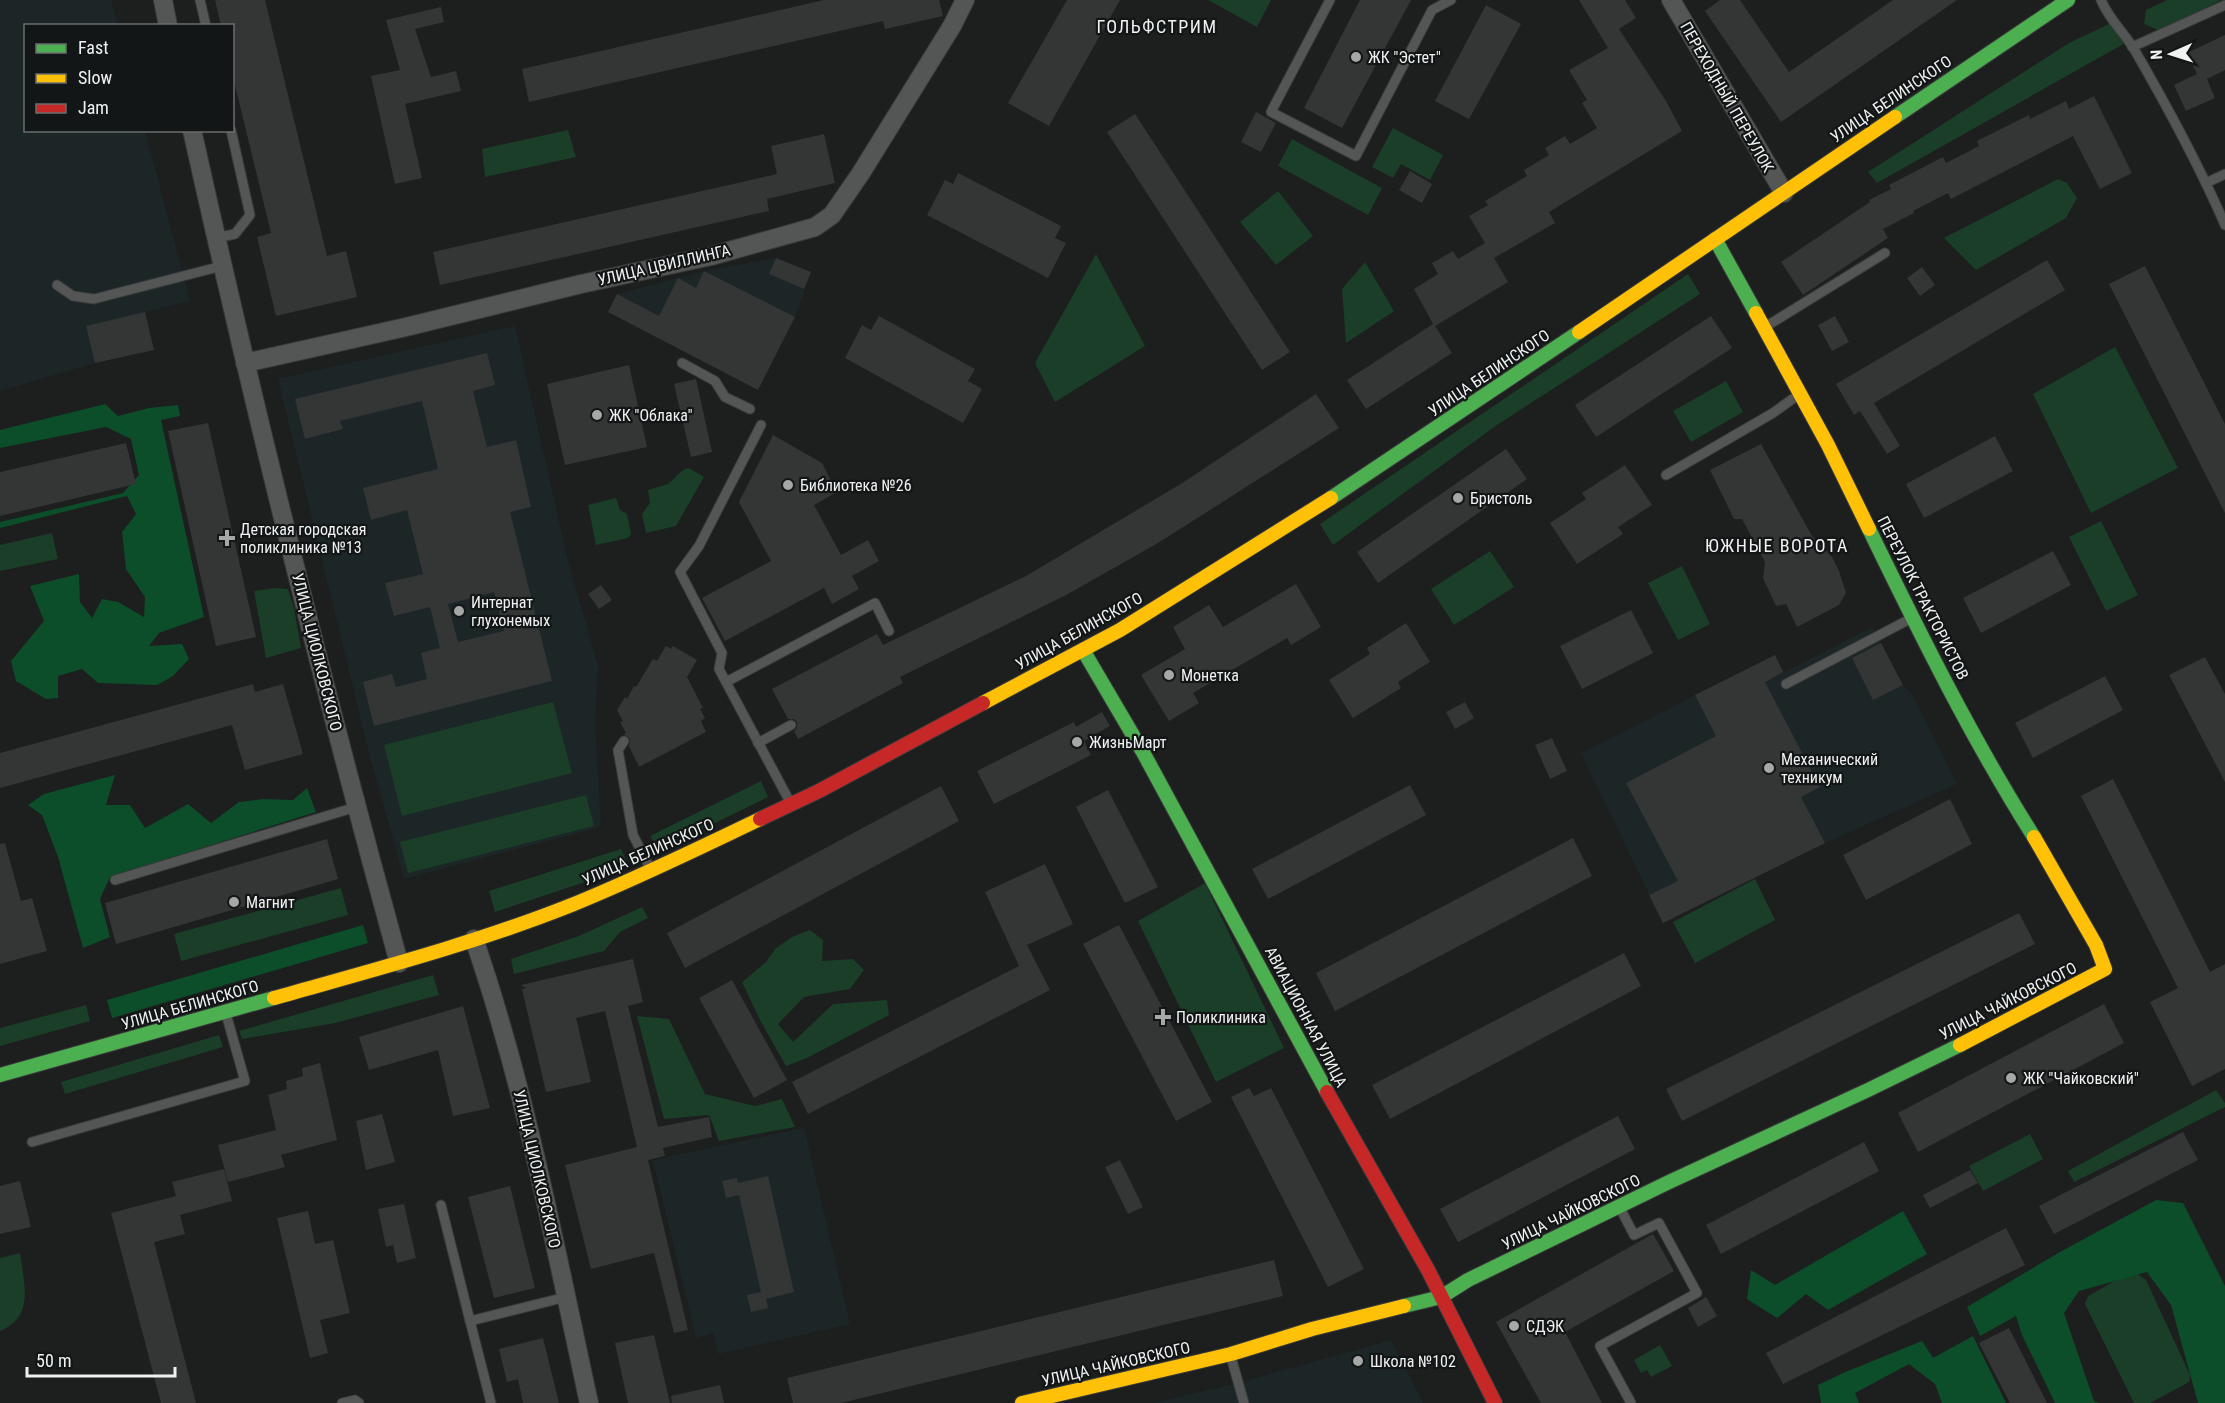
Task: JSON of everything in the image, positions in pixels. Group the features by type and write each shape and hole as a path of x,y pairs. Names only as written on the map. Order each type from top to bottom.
{"street":[{"path":"163,0 168,24"},
{"name":"УЛИЦА ЦВИЛЛИНГА","path":"245,363 406,327 581,284 711,256 815,227 832,215 861,173 952,26 965,0"},
{"name":"ПЕРЕХОДНЫЙ ПЕРЕУЛОК","path":"1671,0 1784,193"},
{"name":"УЛИЦА БЕЛИНСКОГО","path":"0,1075 399,963 474,939 569,906 652,871 791,804 1083,650 1306,515 2067,0"},
{"name":"УЛИЦА ЦИОЛКОВСКОГО","path":"192,132 245,363 356,807 399,963"},
{"name":"ПЕРЕУЛОК ТРАКТОРИСТОВ","path":"1716,239 1828,445 1912,618 1996,777 2047,858 2096,945 2105,969"},
{"name":"АВИАЦИОННАЯ УЛИЦА","path":"1083,650 1166,793 1323,1084 1428,1270 1495,1403"},
{"name":"УЛИЦА ЦИОЛКОВСКОГО","path":"474,939 490,985 533,1143 589,1403"},
{"name":"УЛИЦА ЧАЙКОВСКОГО","path":"1022,1403 1058,1399 1231,1354 1312,1329 1441,1297 1468,1280 1994,1028 2105,969"}],"lane":[{"path":"200,0 206,24"},
{"path":"1330,0 1271,112 1356,156 1432,10 1451,0"},
{"path":"2101,0 2108,16 2133,47 2206,183 2225,225"},
{"path":"2133,47 2225,5"},
{"path":"215,238 235,234 250,215 231,132"},
{"path":"2206,183 2225,174"},
{"path":"1763,328 1885,253"},
{"path":"57,285 73,296 94,299 222,266"},
{"path":"682,363 715,381 725,396 750,409"},
{"path":"1666,475 1773,414 1800,393"},
{"path":"762,424 699,546 680,572 722,653 719,669 791,804"},
{"path":"726,682 875,603 889,631"},
{"path":"1786,684 1912,618"},
{"path":"758,743 791,725"},
{"path":"624,741 618,750 633,835 652,871"},
{"path":"115,880 356,807"},
{"path":"32,1142 245,1081 226,1012"},
{"path":"441,1205 491,1403"},
{"path":"1619,1207 1636,1239 1659,1223 1697,1293 1600,1346 1631,1403"},
{"path":"470,1321 566,1297"},
{"path":"1231,1354 1244,1403"},
{"path":"342,1403 355,1400 359,1403"}],"shaded area":[{"path":"0,0 111,0 118,24 24,24 24,132 145,132 190,301 145,312 154,350 95,363 0,391"},
{"path":"776,258 811,272 795,317 758,390 608,312 617,294 704,271"},
{"name":"Интернат глухонемых","path":"515,326 567,557 598,665 595,723 601,827 404,879 370,757 278,379"},
{"name":"Механический техникум","path":"1872,627 1903,685 1912,694 1957,784 1825,843 1663,923 1581,753 1775,655 1784,672"},
{"path":"804,1128 850,1324 718,1354 713,1333 696,1338 653,1160"},
{"name":"Школа №102","path":"1391,1340 1423,1403 1153,1403 1238,1383"}],"green space":[{"path":"1208,0 1271,0 1257,27"},
{"path":"2167,0 2221,0 2161,31 2144,24 2146,10"},
{"path":"2109,24 2127,42 1877,183 1868,172 2069,43"},
{"path":"1393,128 1443,155 1430,180 1401,164 1393,178 1372,167"},
{"path":"568,130 576,157 485,177 482,149"},
{"path":"1292,139 1382,188 1368,215 1278,166"},
{"path":"2058,179 2067,183 2077,198 2066,218 1976,270 1944,238"},
{"path":"1278,191 1313,236 1276,265 1240,222"},
{"path":"1096,254 1145,346 1055,402 1035,363"},
{"path":"1365,262 1394,311 1346,343 1342,289"},
{"path":"1688,274 1700,294 1497,425 1333,545 1320,524"},
{"path":"2115,347 2178,468 2091,513 2033,394"},
{"path":"1726,381 1743,412 1691,442 1673,411"},
{"path":"105,404 118,416 149,408 178,405 180,416 161,420 204,617 159,633 149,646 182,644 189,659 173,676 157,685 98,683 82,669 58,676 58,698 46,699 16,681 11,661 44,621 30,586 79,574 80,602 92,618 102,599 118,602 144,617 145,597 126,569 122,532 136,514 127,496 0,528 0,522 123,493 139,475 131,439 106,427 0,448 0,430"},
{"path":"689,468 704,477 676,526 646,533 642,514 650,503 648,490 668,484 683,470"},
{"path":"616,498 620,510 627,514 631,534 628,538 596,545 588,505"},
{"path":"2101,521 2138,595 2106,611 2069,537"},
{"path":"52,533 58,559 0,571 0,545"},
{"path":"1490,551 1514,587 1454,625 1431,589"},
{"path":"1682,566 1710,624 1678,640 1648,583"},
{"path":"274,588 288,589 301,648 266,658 254,591"},
{"path":"553,702 572,773 402,816 384,745"},
{"path":"115,775 106,805 130,805 145,828 188,804 211,823 239,802 263,799 293,800 307,788 316,812 110,877 100,899 110,937 83,948 58,857 42,815 28,805 44,794"},
{"path":"761,781 768,797 658,851 650,836"},
{"path":"586,795 594,826 408,873 400,842"},
{"path":"621,849 628,864 606,875 495,912 489,891"},
{"path":"1755,879 1775,920 1695,963 1673,922"},
{"path":"1205,883 1284,1048 1216,1082 1138,921"},
{"path":"341,888 348,915 181,961 174,934"},
{"path":"642,907 648,918 620,932 604,951 514,974 511,959 579,936"},
{"path":"363,925 368,943 112,1018 107,1000"},
{"path":"810,930 823,940 822,961 853,959 864,970 850,989 804,997 778,1024 793,1042 833,1004 887,1000 889,1015 807,1058 786,1066 742,982 766,962 776,948 792,937"},
{"path":"433,975 439,995 335,1023 242,1039 239,1031"},
{"path":"86,1005 90,1021 0,1046 0,1028"},
{"path":"637,1016 669,1019 705,1094 755,1106 782,1099 795,1127 719,1141 709,1115 664,1119"},
{"path":"219,1035 223,1047 65,1094 61,1082"},
{"path":"2216,1090 2225,1103 2225,1107 2074,1182 2068,1171"},
{"path":"2030,1134 2043,1159 1983,1191 1969,1166"},
{"path":"2156,1200 2183,1203 2225,1286 2225,1403 2198,1403 2171,1305 2147,1272 2079,1291 2064,1313 2094,1401 2099,1403 2055,1403 2022,1335 2016,1316 1980,1336 1967,1307 2060,1252"},
{"path":"1903,1211 1927,1254 1828,1310 1806,1294 1777,1318 1747,1299 1751,1270 1775,1285"},
{"path":"20,1253 25,1287 23,1308 11,1325 0,1331 0,1258"},
{"path":"2136,1273 2146,1280 2190,1375 2189,1382 2150,1403 2134,1403 2085,1304 2088,1296 2127,1274"},
{"path":"1973,1336 2006,1403 1942,1403 1935,1384 1909,1364 1855,1393 1859,1403 1821,1403 1818,1385 1843,1373 1922,1341 1933,1358"},
{"path":"1660,1345 1672,1366 1651,1377 1647,1370 1641,1373 1634,1360"}],"building":[{"path":"215,0 265,0 327,256 346,251 357,297 276,316 257,237 271,233 234,81 234,24 221,24"},
{"path":"824,0 939,0 943,16 885,29 883,21 529,102 522,69"},
{"path":"1067,0 1120,0 1049,126 1008,103"},
{"name":"ЖК \"Эстет\"","path":"1360,0 1411,0 1342,128 1304,108"},
{"path":"1579,0 1625,0 1636,18 1619,29 1666,101 1682,131 1549,212 1555,223 1494,258 1508,282 1435,326 1452,353 1366,409 1347,380 1433,324 1414,289 1438,274 1432,263 1453,251 1458,259 1485,243 1469,216 1488,205 1485,201 1527,176 1524,170 1549,155 1545,148 1565,136 1570,144 1597,128 1582,103 1587,100 1569,70 1608,48"},
{"path":"1720,0 1740,0 1789,72 1893,0 1957,0 1781,122 1705,11"},
{"path":"1486,5 1521,24 1469,119 1435,101"},
{"path":"441,7 444,22 415,29 431,77 456,71 461,91 405,104 422,178 395,184 371,76 400,70 386,20"},
{"path":"2225,35 2225,70 2207,79 2215,98 2186,111 2174,85 2197,74 2187,53"},
{"path":"2094,96 2132,173 2100,189 2073,136 1951,199 1948,193 1913,211 1914,213 1883,229 1888,238 1803,295 1781,262 1870,202 1869,200 1891,189 1889,185 1943,157 1946,163 1979,146 1977,141 2029,115 2030,119 2066,101 2069,109"},
{"path":"1256,112 1276,123 1261,152 1241,142"},
{"path":"1135,114 1290,352 1262,370 1107,132"},
{"path":"824,134 835,183 767,199 769,211 440,285 433,252 777,174 771,146"},
{"path":"1410,171 1432,184 1422,203 1399,190"},
{"path":"958,173 1061,226 1055,238 1066,243 1048,278 927,215 945,180 953,184"},
{"path":"776,258 811,272 804,289 769,274"},
{"path":"2047,260 2065,290 1874,403 1900,446 1887,454 1860,411 1854,415 1836,384"},
{"path":"2145,266 2225,424 2225,513 2109,284"},
{"path":"1922,267 1935,285 1920,296 1907,278"},
{"path":"704,271 795,317 758,390 608,312 617,294 659,316 678,278 696,288"},
{"path":"145,312 154,350 95,363 86,326"},
{"path":"879,316 975,369 968,381 982,389 963,423 845,358 862,325 871,330"},
{"path":"1711,316 1732,348 1596,437 1575,405"},
{"path":"1835,316 1849,342 1832,351 1818,325"},
{"path":"487,353 495,385 473,391 487,447 516,440 531,507 510,512 552,681 374,726 363,682 392,674 396,687 427,679 421,653 440,648 430,607 394,616 385,583 423,574 407,510 371,520 363,488 438,469 422,401 340,421 343,429 305,439 295,399","holes":["494,592 504,631 458,642 448,604"]},
{"name":"ЖК \"Облака\"","path":"629,365 647,447 565,465 547,384"},
{"path":"696,379 712,452 691,457 674,384"},
{"path":"1316,394 1339,428 1158,543 1068,594 900,677 903,683 798,739 794,731 797,728 797,722 794,719 788,719 772,689 877,634 883,645 1026,576 1184,482"},
{"path":"208,423 256,637 216,646 168,431"},
{"path":"773,435 822,463 837,492 814,505 841,555 868,540 879,561 852,576 859,589 832,604 824,588 725,641 702,598 771,561 739,502"},
{"path":"1995,436 2013,471 1924,518 1906,484"},
{"path":"126,443 136,484 0,516 0,472"},
{"path":"1761,444 1812,536 1832,557 1846,593 1839,605 1797,627 1786,604 1776,606 1763,578 1765,562 1742,519 1734,519 1710,470"},
{"path":"1506,449 1527,479 1378,583 1357,552"},
{"path":"1625,465 1652,505 1618,527 1623,534 1577,564 1550,523 1586,499 1582,493"},
{"path":"2053,551 2071,585 1981,633 1963,598"},
{"path":"1296,584 1321,627 1291,645 1287,638 1193,693 1199,703 1169,721 1141,675 1185,649 1173,627 1209,605 1223,627"},
{"path":"601,585 612,600 599,609 588,594"},
{"path":"1631,610 1653,653 1582,689 1560,646"},
{"path":"1406,623 1430,662 1398,682 1401,688 1353,718 1329,680 1370,654 1367,648"},
{"path":"1881,643 1903,685 1873,700 1852,658"},
{"path":"666,646 671,649 673,646 697,660 687,677 703,708 700,709 705,718 701,721 706,732 639,767 629,746 630,739 624,734 626,733 620,722 623,721 617,710 625,697 627,699 634,686 636,687 653,659 657,661"},
{"path":"1775,655 1783,672 1765,682 1820,787 1801,797 1825,843 1663,923 1649,895 1678,881 1626,783 1716,736 1695,695"},
{"path":"2205,657 2225,694 2225,782 2169,675"},
{"path":"2105,676 2123,710 2033,758 2015,723"},
{"path":"253,684 255,692 283,684 303,754 245,770 232,725 0,788 0,753"},
{"path":"1465,702 1474,718 1455,729 1446,712"},
{"path":"1102,712 1110,726 1084,741 1091,755 994,804 977,771 1074,722 1076,727"},
{"path":"1552,738 1567,771 1550,779 1535,745"},
{"path":"2113,779 2210,972 2225,964 2225,1069 2192,1086 2150,1002 2178,988 2081,796"},
{"path":"1410,785 1426,815 1268,899 1252,869"},
{"path":"941,786 959,821 685,968 667,933"},
{"path":"1108,790 1158,887 1125,903 1076,807"},
{"path":"1950,799 1972,844 1866,900 1843,855"},
{"path":"1573,838 1592,876 1335,1011 1316,973"},
{"path":"327,839 338,879 116,944 105,903"},
{"path":"5,843 21,901 32,898 47,951 0,964 0,844"},
{"path":"1045,864 1073,924 1027,945 1050,990 808,1114 792,1082 1019,966 985,892"},
{"path":"2019,913 2035,944 1682,1121 1666,1089"},
{"path":"1119,925 1212,1102 1176,1121 1083,944"},
{"path":"1624,953 1641,986 1390,1119 1372,1085"},
{"path":"633,959 643,1002 628,1006 658,1127 709,1117 712,1137 663,1148 665,1156 648,1160 688,1330 674,1333 654,1253 591,1269 565,1165 637,1147 605,1011 576,1018 591,1082 546,1092 522,989 526,988 521,985"},
{"path":"732,980 787,1080 754,1098 699,998"},
{"name":"ЖК \"Чайковский\"","path":"2104,1004 2124,1043 1918,1152 1898,1113"},
{"path":"463,1006 490,1108 453,1116 438,1050 369,1070 359,1037"},
{"path":"320,1063 337,1140 281,1155 285,1167 228,1182 218,1145 276,1130 268,1095 287,1089 286,1081 303,1076 302,1068"},
{"path":"1249,1088 1254,1096 1271,1088 1364,1269 1328,1287 1231,1097"},
{"path":"382,1114 395,1162 366,1170 356,1121"},
{"path":"1618,1116 1635,1149 1458,1242 1440,1209"},
{"path":"2183,1132 2198,1160 2054,1234 2039,1206"},
{"path":"1864,1142 1879,1171 1721,1254 1706,1225"},
{"path":"1120,1160 1143,1207 1128,1214 1105,1167"},
{"path":"224,1169 232,1201 180,1215 185,1234 154,1242 196,1403 161,1403 111,1213 176,1196 172,1182"},
{"path":"1970,1170 1978,1183 1930,1208 1923,1195"},
{"path":"768,1176 794,1292 766,1299 768,1308 751,1312 747,1295 761,1292 739,1195 726,1198 722,1181 737,1178 738,1183"},
{"path":"20,1181 31,1227 0,1234 0,1186"},
{"path":"510,1186 535,1288 494,1298 468,1197"},
{"path":"404,1204 416,1258 397,1263 393,1245 386,1247 378,1209"},
{"path":"308,1211 315,1244 333,1240 350,1313 320,1320 328,1353 310,1358 277,1218"},
{"path":"2006,1228 2025,1265 1783,1384 1766,1353"},
{"path":"1653,1234 1674,1271 1565,1332 1602,1403 1541,1403 1496,1322"},
{"path":"1274,1260 1283,1296 841,1403 793,1403 787,1378"},
{"path":"1706,1297 1717,1316 1698,1327 1688,1308"},
{"path":"2009,1328 2047,1403 2010,1403 1979,1343"},
{"path":"654,1335 670,1403 628,1403 615,1343"},
{"path":"543,1338 559,1403 523,1403 518,1379 507,1382 499,1349"},
{"path":"720,1385 724,1403 672,1403 671,1396"}],"traffic: fast":[{"path":"1895,117 2068,0"},
{"path":"1715,239 1756,313"},
{"path":"1331,498 1579,332"},
{"path":"1869,529 1968,724 2034,837"},
{"path":"1083,650 1144,754 1327,1092"},
{"path":"0,1075 274,998"},
{"path":"1404,1306 1441,1297 1468,1280 1669,1182 1960,1045"}],"traffic: slow":[{"path":"1579,332 1895,117"},
{"path":"1756,313 1828,445 1869,529"},
{"path":"983,703 1120,630 1331,498"},
{"path":"274,998 423,956 533,920 617,886 760,819"},
{"path":"1960,1045 2105,969 2096,945 2034,837"},
{"path":"1022,1403 1231,1354 1312,1329 1404,1306"}],"traffic: jam":[{"path":"760,819 819,791 983,703"},
{"path":"1327,1092 1428,1270 1495,1403"}],"place":[{"name":"ЖК \"Эстет\"","path":"1356,57"},
{"name":"ЖК \"Облака\"","path":"597,415"},
{"name":"Библиотека №26","path":"788,485"},
{"name":"Бристоль","path":"1458,498"},
{"name":"Детская городская поликлиника №13","path":"227,538"},
{"name":"Интернат глухонемых","path":"459,611"},
{"name":"Монетка","path":"1169,675"},
{"name":"ЖизньМарт","path":"1077,742"},
{"name":"Механический техникум","path":"1769,768"},
{"name":"Магнит","path":"234,902"},
{"name":"Поликлиника","path":"1163,1017"},
{"name":"ЖК \"Чайковский\"","path":"2011,1078"},
{"name":"СДЭК","path":"1514,1326"},
{"name":"Школа №102","path":"1358,1361"}],"district":[{"name":"ГОЛЬФСТРИМ","path":"1157,26"},
{"name":"ЮЖНЫЕ ВОРОТА","path":"1777,545"}]}
